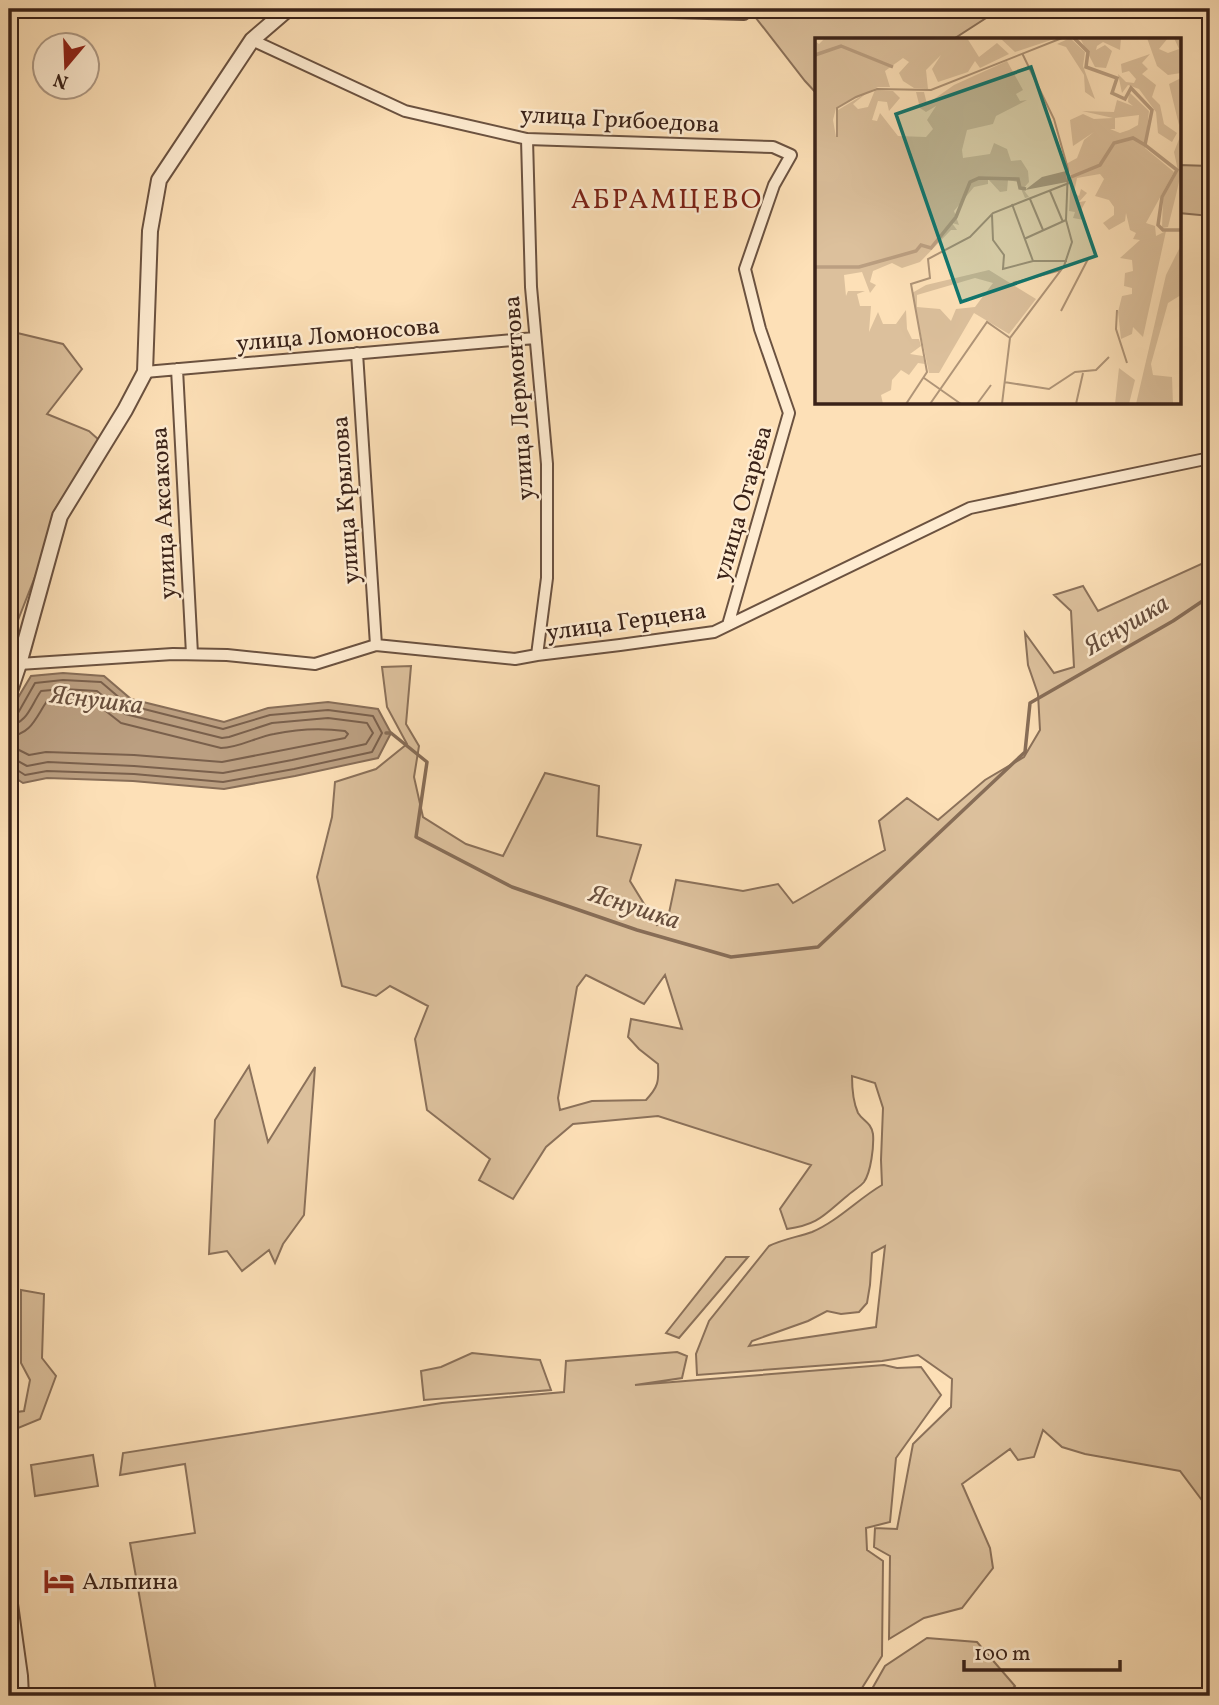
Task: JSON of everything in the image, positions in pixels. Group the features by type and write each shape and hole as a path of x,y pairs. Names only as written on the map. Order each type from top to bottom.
{"street":[{"path":"9,694 60,516 145,372 150,230 159,180 252,40 288,9"},
{"path":"561,9 744,14"},
{"name":"улица Грибоедова","path":"252,40 405,111 527,138 772,147 791,156"},
{"name":"улица Лермонтова","path":"527,138 531,288 547,464 547,578 537,655"},
{"name":"улица Огарёва","path":"728,625 789,413 760,329 745,269 774,186 791,156"},
{"name":"улица Ломоносова","path":"145,372 535,338"},
{"name":"улица Крылова","path":"356,353 376,645"},
{"name":"улица Аксакова","path":"177,369 192,654"},
{"name":"улица Герцена","path":"19,664 192,654 315,664 376,645 515,659 714,632 970,508 1210,458"},
{"path":"9,1597 22,1696"}],"shaded area":[{"path":"749,9 1000,9 955,38 815,38 815,92"},
{"path":"1180,165 1210,166 1210,216 1180,213"},
{"path":"9,331 63,344 82,369 47,414 89,431 99,440 54,511 40,564 9,643 11,402"},
{"path":"1210,560 1210,1508 1180,1471 1085,1454 1062,1447 1043,1430 1034,1457 1018,1460 1010,1449 962,1484 990,1548 993,1568 962,1608 924,1618 889,1639 890,1556 874,1547 875,1528 897,1529 913,1444 951,1407 952,1379 918,1355 882,1361 697,1375 696,1354 709,1321 769,1246 812,1232 882,1185 883,1108 875,1083 852,1076 856,1109 871,1127 873,1134 872,1159 866,1178 826,1214 806,1225 787,1229 780,1209 811,1165 658,1116 573,1124 546,1147 513,1199 479,1180 490,1159 427,1110 415,1039 428,1006 390,986 376,996 342,986 317,877 332,817 335,782 376,769 407,744 387,707 382,667 411,666 406,724 419,746 414,777 423,817 466,844 503,856 545,773 599,786 597,836 641,845 630,881 657,925 668,918 676,880 743,891 778,884 793,903 885,850 879,821 907,798 938,820 985,780 1024,757 1040,730 1038,694 1028,665 1025,633 1054,673 1074,667 1071,611 1054,595 1083,586 1098,611","holes":["586,975 644,1004 665,975 682,1029 631,1019 628,1037 658,1064 657,1084 646,1100 592,1101 560,1110 558,1098 577,987","885,1246 876,1327 749,1346 752,1341 808,1321 827,1311 841,1314 859,1312 867,1303 872,1253"]},
{"path":"249,1066 268,1142 315,1067 304,1215 283,1244 275,1263 269,1250 242,1271 227,1251 209,1254 215,1120"},
{"path":"726,1257 748,1257 679,1338 666,1333"},
{"path":"21,1290 44,1294 42,1358 56,1376 40,1419 11,1431 9,1413 24,1411 30,1380 21,1363"},
{"path":"677,1352 687,1356 682,1378 635,1385 884,1365 897,1368 921,1367 941,1395 896,1458 890,1522 866,1528 867,1550 883,1561 882,1656 857,1696 157,1696 130,1543 195,1533 185,1464 120,1475 123,1453 442,1403 564,1392 566,1361"},
{"path":"472,1353 540,1360 551,1390 424,1400 421,1371 441,1367"},
{"path":"93,1455 98,1486 35,1496 31,1465"},
{"path":"927,1638 977,1642 1015,1686 1006,1696 949,1696 947,1692 944,1696 868,1696 885,1666"}],"water":[{"path":"63,673 104,676 131,699 224,722 268,708 328,702 378,709 391,733 378,758 224,789 133,781 47,778 23,783 9,774 9,720 13,706 31,676"}],"waterway":[{"name":"Яснушка","path":"386,733 391,733 427,762 416,837 512,887 637,930 731,957 818,947 1025,752 1030,703 1173,621 1210,596"}],"place":[{"name":"Альпина","path":"59,1581"}],"district":[{"name":"АБРАМЦЕВО","path":"667,198"}]}
